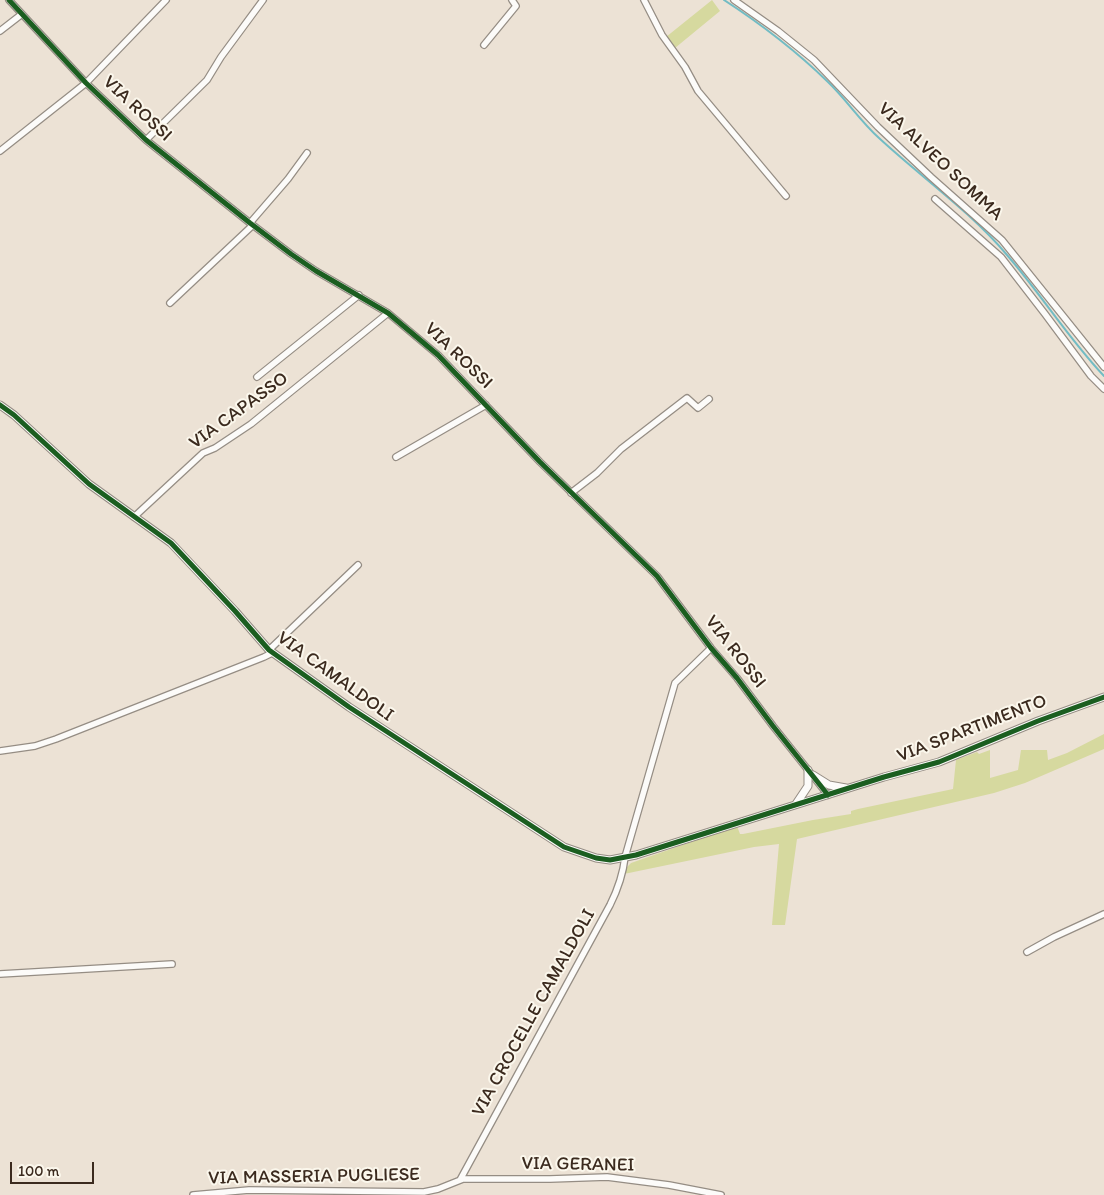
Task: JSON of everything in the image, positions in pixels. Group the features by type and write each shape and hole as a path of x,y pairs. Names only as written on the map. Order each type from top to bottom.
{"street":[{"name":"VIA ROSSI","path":"9,0 86,83 146,140 251,224 316,270 388,313 438,355 572,493 657,576 711,648 737,678 828,795"},
{"path":"0,151 86,83 166,0"},
{"path":"146,140 207,80 221,57 264,0"},
{"path":"484,44 516,6 512,0"},
{"path":"644,0 662,35 685,67 698,91 786,196"},
{"name":"VIA ALVEO SOMMA","path":"734,0 778,30 814,60 884,133 1002,240 1104,366"},
{"path":"0,30 22,14"},
{"path":"170,304 251,224 307,153"},
{"path":"935,199 1001,257 1091,376 1104,389"},
{"path":"257,377 359,295"},
{"name":"VIA CAPASSO","path":"134,517 203,453 215,448 259,418 388,313"},
{"path":"572,493 598,472 621,449 687,398 698,408 709,399"},
{"path":"396,457 486,404"},
{"name":"VIA CAMALDOLI","path":"0,405 14,415 89,484 171,543 235,611 270,652 364,718 564,847 596,858 610,860 623,858"},
{"path":"0,751 35,746 56,739 255,661 270,652 358,565"},
{"name":"VIA CROCELLE CAMALDOLI","path":"462,1180 620,884 623,858 676,683 711,648"},
{"name":"VIA SPARTIMENTO","path":"623,858 848,788 939,762 1038,720 1104,697"},
{"path":"796,804 808,786 810,772 829,785 848,788"},
{"path":"1027,952 1054,937 1104,914"},
{"path":"0,974 172,964"},
{"name":"VIA GERANEI","path":"462,1180 607,1177 669,1185 721,1195"},
{"name":"VIA MASSERIA PUGLIESE","path":"193,1195 296,1190 424,1192 462,1180"}],"green space":[{"path":"712,0 720,11 675,48 666,37"},
{"path":"1104,734 1104,749 1025,783 994,793 797,839 785,925 772,925 779,844 754,847 624,874 626,868 631,863 737,826 740,834 743,834 851,814 851,811 858,809 953,789 956,760 977,752 979,754 990,750 990,778 1018,770 1021,750 1047,750 1048,760 1067,753"}],"waterway":[{"path":"724,0 765,28 803,59 835,89 879,138 993,239 1078,347 1104,376"}],"cycle path":[{"path":"9,0 86,83 146,140 291,254 316,271 388,313 438,355 540,462 657,576 711,648 737,678 828,795"},
{"path":"0,405 14,415 89,484 171,543 269,650 349,707 564,847 596,858 610,860 636,855 884,777 939,762 1038,721 1104,697"}]}
